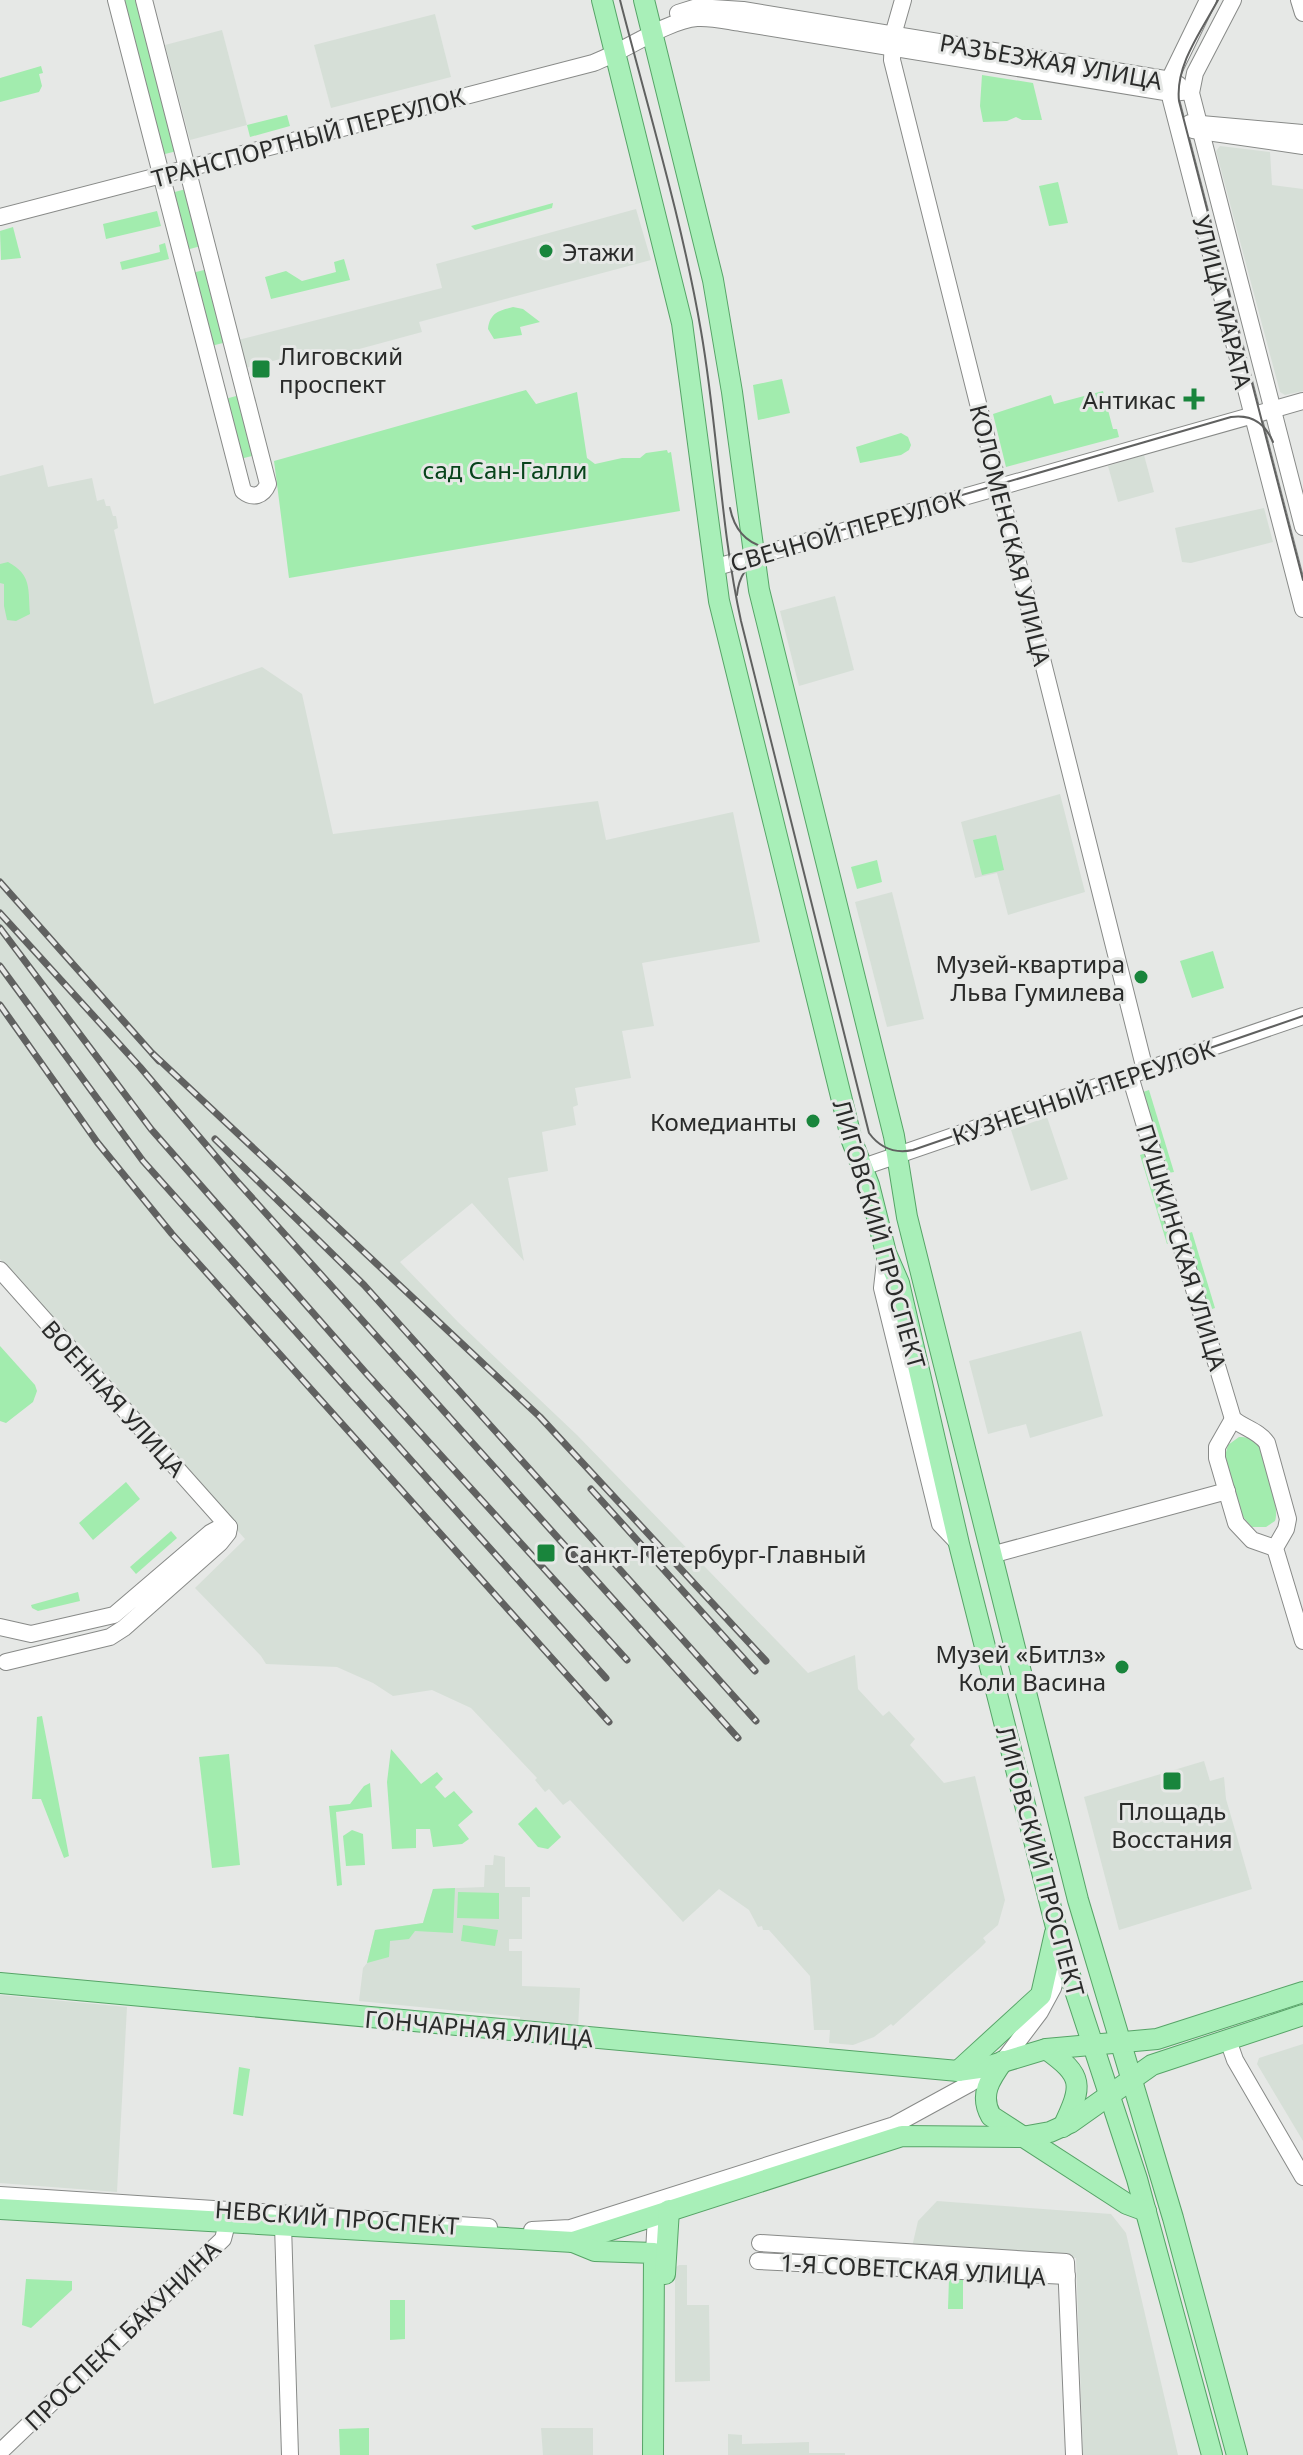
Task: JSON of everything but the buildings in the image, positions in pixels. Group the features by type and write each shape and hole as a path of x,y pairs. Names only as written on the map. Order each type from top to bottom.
{"main road":[{"name":"ЛИГОВСКИЙ ПРОСПЕКТ","path":"602,0 682,323 713,568 729,643 852,1141 877,1168 900,1183 1078,1900 1133,2077 1237,2455"},
{"name":"ЛИГОВСКИЙ ПРОСПЕКТ","path":"644,0 698,210 716,294 753,557 894,1136 877,1168 886,1253 899,1283 959,1544 1056,1930 1146,2211 1212,2455"},
{"path":"1011,1754 1039,1747"},
{"path":"958,2071 1041,1995 1056,1930"},
{"name":"ГОНЧАРНАЯ УЛИЦА","path":"0,1983 958,2071"},
{"name":"НЕВСКИЙ ПРОСПЕКТ","path":"1003,2061 1046,2049 1157,2039 1303,1992"},
{"name":"НЕВСКИЙ ПРОСПЕКТ","path":"573,2242 665,2208 902,2136 1022,2137 1044,2134 1063,2127 1159,2062 1303,2015"},
{"path":"1093,2044 1133,2077"},
{"path":"1046,2049 1070,2066 1075,2076 1076,2094 1063,2127"},
{"path":"958,2071 1003,2061"},
{"path":"1003,2061 987,2087 985,2102 996,2122 1127,2204 1146,2211"},
{"path":"664,2455 665,2208"},
{"name":"НЕВСКИЙ ПРОСПЕКТ","path":"0,2209 229,2216 283,2225 573,2242 595,2251 654,2253"},
{"path":"653,2455 654,2253"}],"street":[{"path":"116,0 243,491 258,495 268,484 144,0"},
{"name":"КОЛОМЕНСКАЯ УЛИЦА","path":"903,0 893,41 892,60 999,486 1138,1073"},
{"path":"1171,86 1175,65 1208,0"},
{"path":"1191,91 1195,73 1233,0"},
{"path":"1299,0 1303,13"},
{"name":"ТРАНСПОРТНЫЙ ПЕРЕУЛОК","path":"0,217 589,64 616,54 652,28 697,8"},
{"name":"РАЗЪЕЗЖАЯ УЛИЦА","path":"697,8 743,10 893,41 1191,91"},
{"name":"УЛИЦА МАРАТА","path":"1171,86 1177,124 1303,609"},
{"name":"УЛИЦА МАРАТА","path":"1191,91 1303,527"},
{"name":"РАЗЪЕЗЖАЯ УЛИЦА","path":"1177,124 1303,146"},
{"name":"РАЗЪЕЗЖАЯ УЛИЦА","path":"1200,128 1303,133"},
{"path":"183,261 209,254"},
{"path":"209,359 234,353"},
{"name":"СВЕЧНОЙ ПЕРЕУЛОК","path":"713,568 1303,401"},
{"name":"КУЗНЕЧНЫЙ ПЕРЕУЛОК","path":"877,1168 1303,1016"},
{"name":"ПУШКИНСКАЯ УЛИЦА","path":"1138,1073 1235,1427"},
{"name":"ВОЕННАЯ УЛИЦА","path":"0,1270 229,1527"},
{"name":"ПУШКИНСКАЯ УЛИЦА","path":"1235,1427 1217,1447 1217,1458 1236,1523 1252,1540 1273,1543"},
{"name":"ПУШКИНСКАЯ УЛИЦА","path":"1235,1427 1263,1436 1267,1443 1288,1519 1273,1543 1303,1641"},
{"path":"991,1555 1227,1491"},
{"path":"0,1627 31,1634 114,1615 210,1533 221,1527 229,1527 220,1543 114,1635 6,1662"},
{"path":"1003,2061 1048,1999 1062,1951"},
{"path":"1228,2040 1235,2060 1303,2177"},
{"name":"НЕВСКИЙ ПРОСПЕКТ","path":"0,2195 229,2216 552,2231 665,2208 894,2125 969,2084 1003,2061"},
{"path":"654,2253 665,2208"},
{"name":"ПРОСПЕКТ БАКУНИНА","path":"1,2451 223,2239 229,2216"},
{"path":"283,2225 290,2455"},
{"name":"1-Я СОВЕТСКАЯ УЛИЦА","path":"760,2243 1067,2270"},
{"name":"1-Я СОВЕТСКАЯ УЛИЦА","path":"758,2261 1067,2270"},
{"path":"1067,2270 1074,2455"}],"shaded area":[{"path":"435,14 451,77 331,108 314,45"},
{"path":"222,30 247,125 190,140 165,45"},
{"path":"1220,146 1270,152 1272,185 1303,189 1303,391 1285,395 1280,392 1216,151"},
{"path":"636,209 651,260 419,322 422,332 315,361 312,351 245,368 238,340 442,288 436,264"},
{"path":"1144,455 1154,492 1118,502 1108,466"},
{"path":"43,465 48,487 92,478 97,501 104,499 113,516 116,516 118,528 114,530 154,704 262,667 302,694 333,834 598,801 606,840 733,812 760,942 642,963 654,1026 622,1031 631,1078 575,1088 578,1105 573,1107 576,1125 542,1132 548,1171 508,1178 524,1261 472,1203 400,1262 577,1435 808,1673 855,1655 858,1689 883,1716 889,1711 915,1739 910,1745 944,1783 975,1776 1005,1900 998,1925 983,1938 986,1942 980,1948 893,2026 891,2024 874,2037 853,2045 829,2043 830,2030 814,2030 810,1976 769,1930 758,1927 749,1910 719,1889 683,1922 570,1800 563,1805 549,1789 545,1792 535,1780 537,1778 471,1708 432,1690 393,1696 337,1667 266,1664 195,1588 245,1539 0,1259 0,476"},
{"path":"1264,508 1273,542 1191,563 1182,562 1175,528"},
{"path":"835,596 854,670 799,686 780,611"},
{"path":"1060,794 1085,892 1008,915 997,873 975,878 961,822"},
{"path":"892,892 924,1019 887,1027 855,902"},
{"path":"1047,1117 1068,1179 1031,1191 1011,1130"},
{"path":"1081,1331 1103,1416 1030,1438 1026,1424 988,1434 969,1361"},
{"path":"1204,1761 1210,1781 1224,1777 1226,1799 1252,1889 1119,1930 1084,1797"},
{"path":"494,1855 505,1857 505,1887 530,1887 530,1897 522,1897 522,1939 509,1939 509,1951 522,1951 522,1986 580,1988 578,2029 520,2024 520,2017 359,2001 363,1968 375,1930 423,1923 433,1889 484,1887 485,1865 493,1865"},
{"path":"0,1995 127,2007 117,2192 0,2183"},
{"path":"1303,2044 1303,2141 1257,2064 1259,2058"},
{"path":"937,2201 1111,2214 1126,2233 1178,2455 1083,2455 1076,2258 912,2247 918,2221"},
{"path":"687,2265 687,2305 709,2305 710,2381 675,2382 675,2268"},
{"path":"541,2428 593,2428 593,2455 543,2455"},
{"path":"728,2434 742,2435 742,2444 809,2442 809,2453 845,2455 728,2455"}],"green space":[{"path":"123,0 138,0 177,151 161,155"},
{"path":"41,66 42,86 39,92 0,102 0,78"},
{"path":"982,75 1033,83 1042,120 1016,117 1007,121 983,122 980,106"},
{"path":"287,115 290,126 250,137 247,125"},
{"path":"1058,182 1068,223 1049,226 1039,186"},
{"path":"186,189 201,246 186,250 171,193"},
{"path":"553,203 552,208 475,230 471,226"},
{"path":"157,211 161,226 106,239 103,224"},
{"path":"13,227 21,258 1,260 0,231"},
{"path":"165,243 169,259 122,270 120,262 160,252 159,245"},
{"path":"344,259 350,280 271,299 265,277 286,271 302,281 336,272 334,262"},
{"path":"208,269 227,342 211,346 192,273"},
{"path":"513,307 523,309 540,322 520,327 522,335 494,339 488,329 491,319"},
{"path":"782,379 790,413 758,420 753,385"},
{"name":"сад Сан-Галли","path":"526,390 536,404 577,392 587,458 595,464 640,458 646,453 671,452 680,511 289,578 274,461"},
{"path":"1103,391 1113,429 1117,429 1119,437 1006,467 993,414 1051,395 1054,404"},
{"path":"240,395 256,455 240,459 225,399"},
{"path":"901,433 908,437 909,450 901,455 860,463 856,447"},
{"path":"8,562 21,572 28,590 30,614 16,621 7,620 4,584 0,583 0,564"},
{"path":"996,835 1004,870 982,875 973,840"},
{"path":"877,860 882,882 857,889 851,867"},
{"path":"1213,951 1224,988 1192,998 1180,961"},
{"path":"1149,1090 1174,1172 1168,1173 1143,1092"},
{"path":"1146,1153 1173,1242 1167,1244 1140,1155"},
{"path":"1192,1232 1215,1308 1209,1310 1186,1234"},
{"path":"0,1346 37,1391 33,1402 6,1423 0,1421"},
{"path":"1239,1437 1249,1438 1257,1444 1268,1470 1276,1515 1275,1521 1266,1527 1252,1527 1243,1517 1225,1456 1228,1445"},
{"path":"126,1482 140,1499 93,1540 79,1523"},
{"path":"171,1531 177,1538 136,1574 130,1567"},
{"path":"78,1592 80,1601 38,1611 31,1605"},
{"path":"42,1716 69,1856 64,1858 41,1799 32,1799 37,1717"},
{"path":"391,1749 421,1784 437,1772 443,1779 435,1787 445,1798 454,1791 473,1812 458,1825 469,1839 462,1844 433,1847 430,1829 416,1829 416,1848 392,1849 387,1782"},
{"path":"229,1754 240,1865 212,1868 199,1757"},
{"path":"370,1783 372,1807 336,1812 342,1885 337,1886 329,1806 350,1804"},
{"path":"536,1807 561,1837 548,1849 538,1847 518,1824"},
{"path":"352,1830 363,1834 365,1865 346,1866 343,1836"},
{"path":"455,1888 453,1933 415,1931 409,1939 390,1941 389,1957 367,1963 375,1930 423,1923 433,1889"},
{"path":"458,1892 499,1893 499,1919 457,1918"},
{"path":"463,1925 498,1930 495,1946 461,1941"},
{"path":"239,2067 250,2069 243,2116 233,2114"},
{"path":"949,2278 963,2279 963,2309 948,2309"},
{"path":"26,2279 72,2281 72,2290 31,2328 22,2325"},
{"path":"390,2300 405,2300 405,2339 390,2340"},
{"path":"369,2428 369,2455 340,2455 339,2429"}],"tram line":[{"path":"620,0 693,289 707,367 728,549 741,621 869,1133 888,1149 913,1150 1303,1016"},
{"path":"1218,0 1185,61 1179,101 1303,580"},
{"path":"730,508 736,525 745,537 751,542 776,549 1231,417 1257,421 1273,442"},
{"path":"737,595 738,586 749,566 776,550"}],"railway":[{"path":"0,882 159,1061"},
{"path":"0,913 738,1738"},
{"path":"0,928 151,1129 366,1373 627,1660"},
{"path":"0,966 143,1161 606,1678"},
{"path":"0,1005 97,1142 172,1234 609,1722"},
{"path":"153,1054 540,1417 766,1661"},
{"path":"215,1139 364,1285 756,1721"},
{"path":"591,1489 755,1671"}],"place":[{"name":"Этажи","path":"546,251"},
{"name":"Лиговский проспект","path":"261,369"},
{"name":"Антикас","path":"1194,399"},
{"name":"Музей-квартира Льва Гумилева","path":"1141,977"},
{"name":"Комедианты","path":"813,1121"},
{"name":"Санкт-Петербург-Главный","path":"546,1553"},
{"name":"Музей «Битлз» Коли Васина","path":"1122,1667"},
{"name":"Площадь Восстания","path":"1172,1781"}]}
